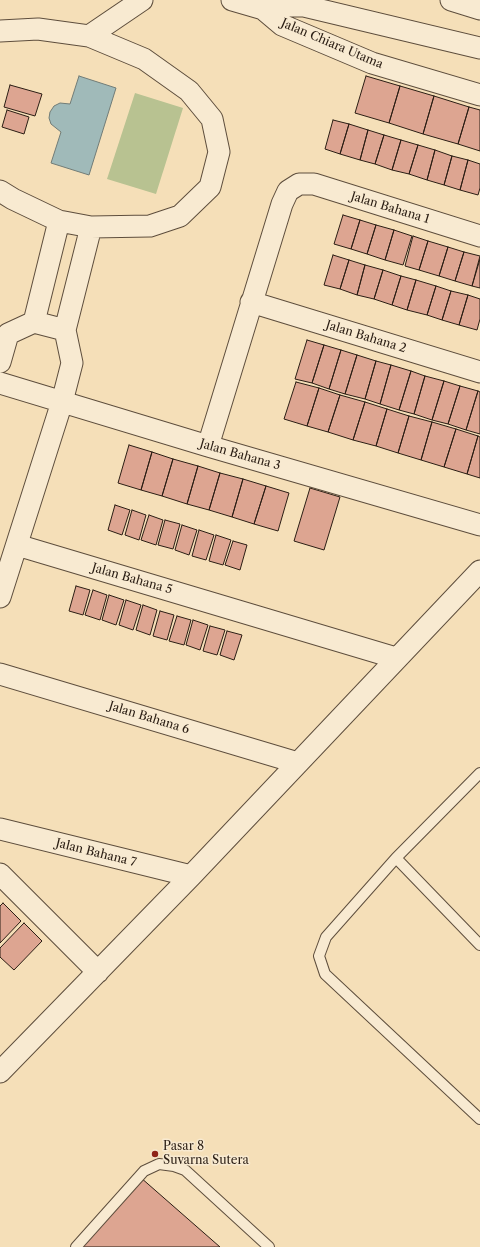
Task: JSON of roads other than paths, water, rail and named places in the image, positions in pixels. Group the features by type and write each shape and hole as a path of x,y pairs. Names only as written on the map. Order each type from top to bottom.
{"street":[{"path":"88,36 142,0"},
{"path":"232,0 263,9"},
{"path":"451,0 480,9"},
{"name":"Jalan Chiara Utama","path":"263,9 282,6 304,6 356,20 480,48"},
{"name":"Jalan Chiara Utama","path":"263,9 282,25 372,64 480,95"},
{"path":"342,50 341,35 343,27 356,20"},
{"path":"0,31 38,29 88,36 144,58 189,91 212,118 219,152 210,188 180,216 150,226 91,227 59,221 13,199 0,191"},
{"name":"Jalan Bahana 1","path":"251,302 282,204 288,191 299,184 314,184 480,236"},
{"path":"34,322 59,221"},
{"path":"0,597 62,402 72,363 65,330 91,227"},
{"path":"208,446 251,302"},
{"name":"Jalan Bahana 2","path":"251,302 480,372"},
{"path":"0,362 8,334 34,322 65,330"},
{"name":"Jalan Bahana 3","path":"0,383 208,446 480,525"},
{"name":"Jalan Bahana 5","path":"17,545 396,658"},
{"path":"1,1070 191,876 480,571"},
{"name":"Jalan Bahana 6","path":"0,674 298,763"},
{"name":"Jalan Bahana 7","path":"0,829 191,876"},
{"path":"0,874 98,972"}],"lane":[{"path":"480,774 396,858 326,937 319,956 325,974 480,1119"},
{"path":"396,858 480,945"},
{"path":"76,1247 144,1171 160,1164 174,1166 185,1170 269,1247"}],"water":[{"path":"79,76 116,88 89,175 51,163 61,132 51,124 49,118 50,112 54,106 60,103 70,104"}],"place":[{"name":"Pasar 8 Suvarna Sutera","path":"155,1154"}]}
